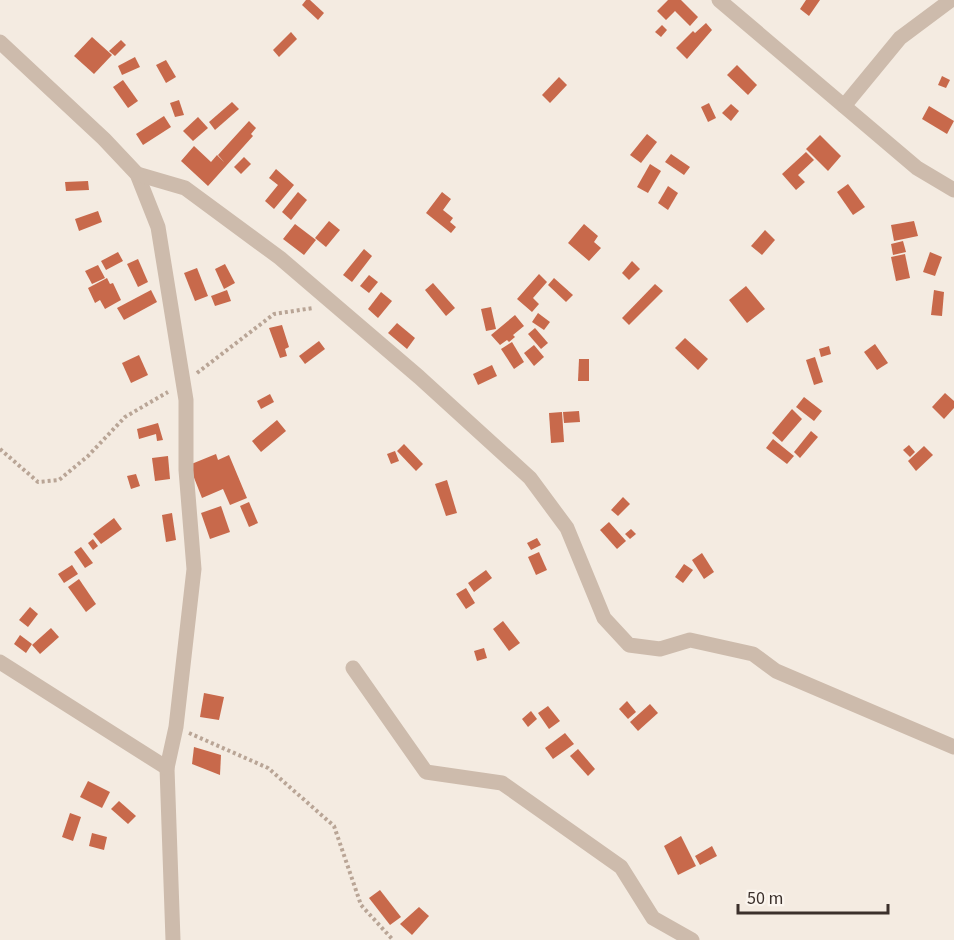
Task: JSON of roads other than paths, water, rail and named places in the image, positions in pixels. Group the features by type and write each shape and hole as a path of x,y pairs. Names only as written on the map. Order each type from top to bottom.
{"street":[{"path":"719,0 916,168 954,190"},
{"path":"844,106 900,38 951,0"},
{"path":"0,42 104,139 137,174 158,227 186,400 186,470 194,569 176,727 167,768 173,940"},
{"path":"137,174 185,188 280,258 419,377 530,478 567,528 604,618 629,645 660,649 690,640 753,654 776,671 954,747"},
{"path":"0,662 167,768"},
{"path":"353,668 426,772 502,783 621,867 653,918 692,940"}]}
